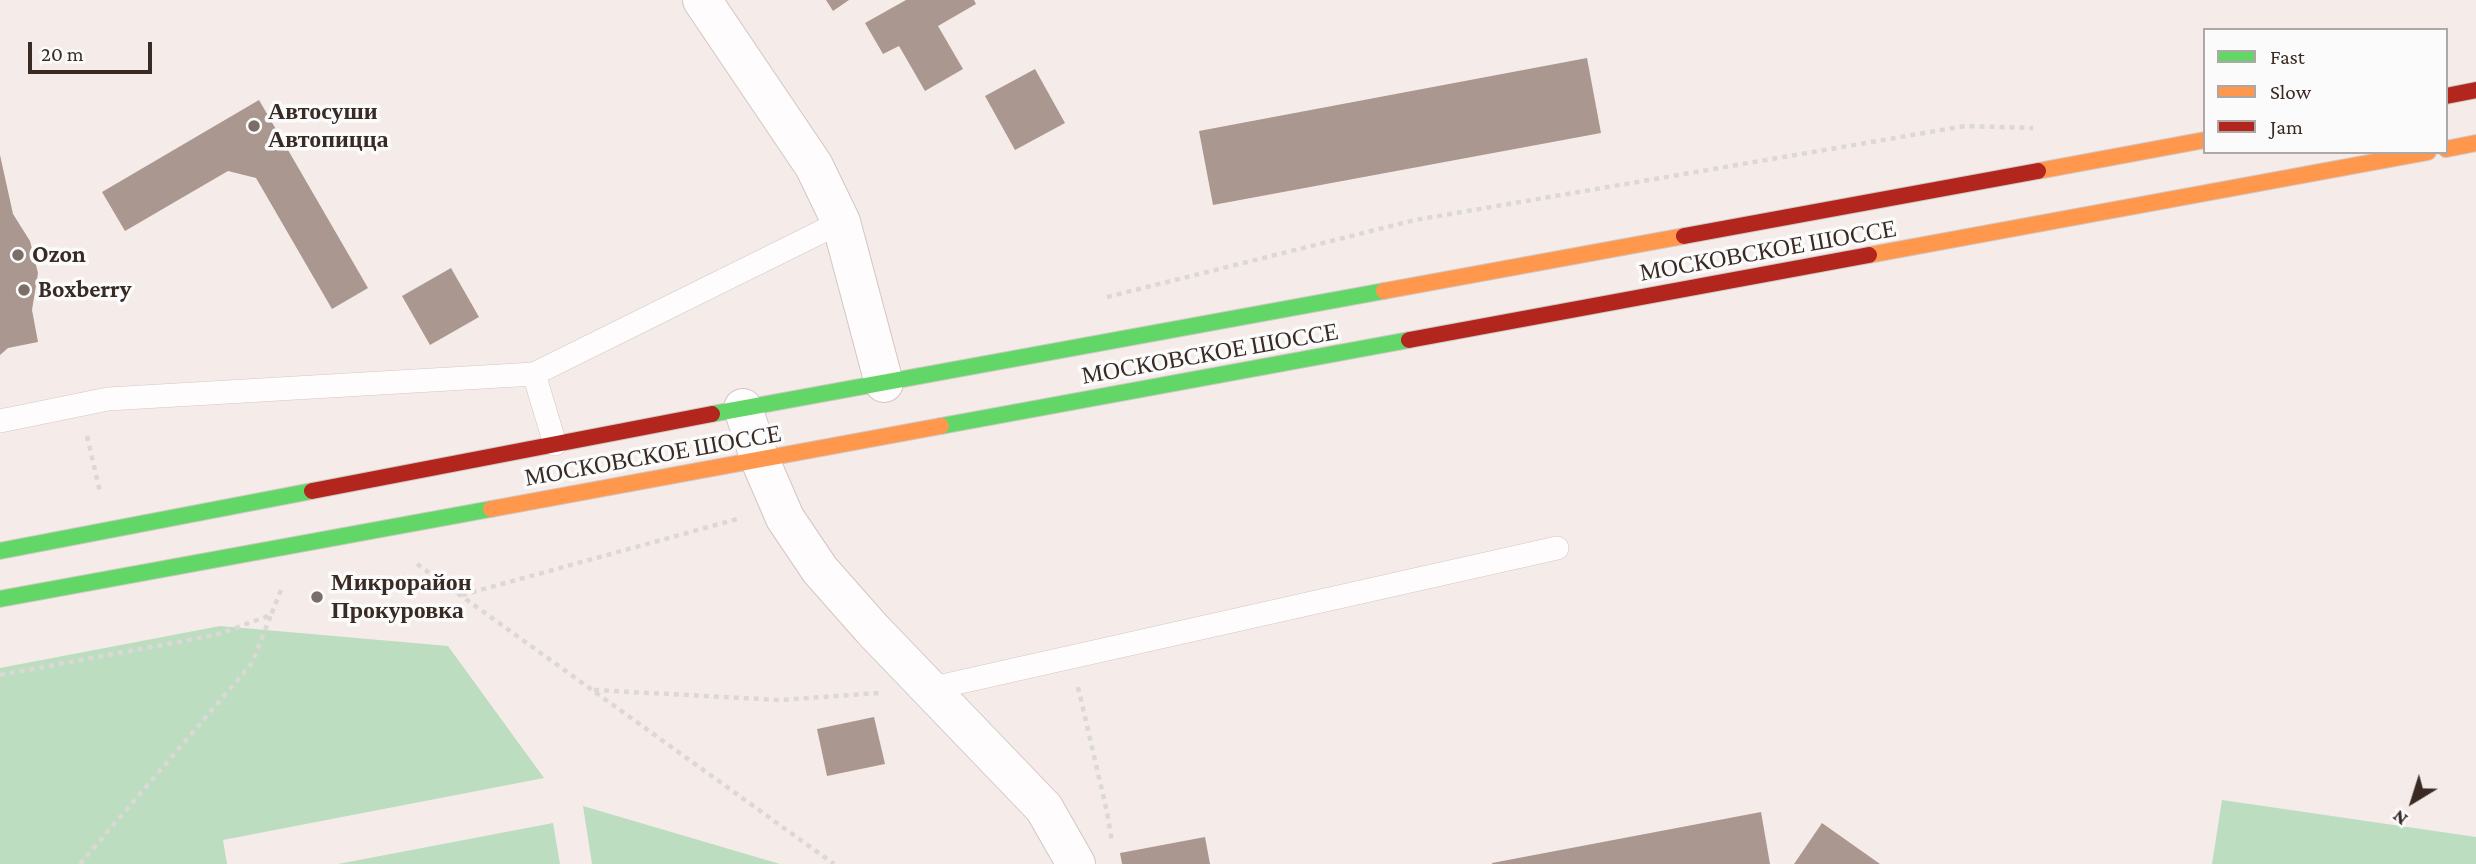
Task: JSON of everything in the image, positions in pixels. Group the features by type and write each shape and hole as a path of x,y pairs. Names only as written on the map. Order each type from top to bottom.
{"main road":[{"path":"2448,96 2476,90"},
{"name":"МОСКОВСКОЕ ШОССЕ","path":"0,551 743,408 2203,140"},
{"path":"2448,149 2476,144"},
{"name":"МОСКОВСКОЕ ШОССЕ","path":"0,599 2417,154"}],"street":[{"path":"702,0 814,166 841,222 884,383"},
{"path":"743,408 760,460 785,518 820,569 929,689 1044,808 1076,864"}],"lane":[{"path":"0,421 108,399 534,374 841,222"},
{"path":"534,374 555,444"},
{"path":"929,689 1557,548"}],"path":[{"path":"80,404 101,497"},
{"path":"80,864 252,663 284,583 275,547"},
{"path":"405,565 418,564 834,864"},
{"path":"0,675 216,635 271,615"},
{"path":"1071,658 1114,851"},
{"path":"592,690 780,700 929,689"}],"green space":[{"path":"220,626 448,646 544,778 223,840 227,864 0,864 0,668"},
{"path":"2222,800 2476,837 2476,864 2212,864"},
{"path":"583,806 780,864 592,864"},
{"path":"553,823 560,864 338,864"}],"building":[{"path":"826,0 849,0 833,11"},
{"path":"906,0 974,0 976,4 938,26 963,69 925,91 899,46 883,54 865,23"},
{"path":"1587,58 1601,133 1213,205 1199,131"},
{"path":"1035,69 1065,123 1015,150 985,96"},
{"path":"259,100 368,288 332,309 256,178 228,171 125,231 102,192"},
{"path":"0,155 13,214 30,241 38,273 32,310 38,342 8,348 0,355"},
{"path":"451,268 479,317 430,345 402,296"},
{"path":"874,717 885,764 827,776 817,729"},
{"path":"1761,812 1770,864 1492,864 1492,863"},
{"path":"1822,823 1880,864 1794,864"},
{"path":"1205,837 1210,864 1122,864 1120,853"}],"traffic: fast":[{"path":"712,414 1384,291"},
{"path":"941,426 1409,340"},
{"path":"0,551 312,491"},
{"path":"0,599 491,509"}],"traffic: slow":[{"path":"2038,171 2203,140"},
{"path":"2448,149 2476,143"},
{"path":"1869,255 2417,154"},
{"path":"1384,291 1684,236"},
{"path":"491,509 941,426"}],"traffic: jam":[{"path":"2448,96 2476,90"},
{"path":"1684,236 2038,171"},
{"path":"1409,340 1869,255"},
{"path":"312,491 712,414"}],"place":[{"name":"Автосуши Автопицца","path":"254,126"},
{"name":"Ozon","path":"18,255"},
{"name":"Boxberry","path":"24,290"},
{"name":"Микрорайон Прокуровка","path":"317,597"}]}
